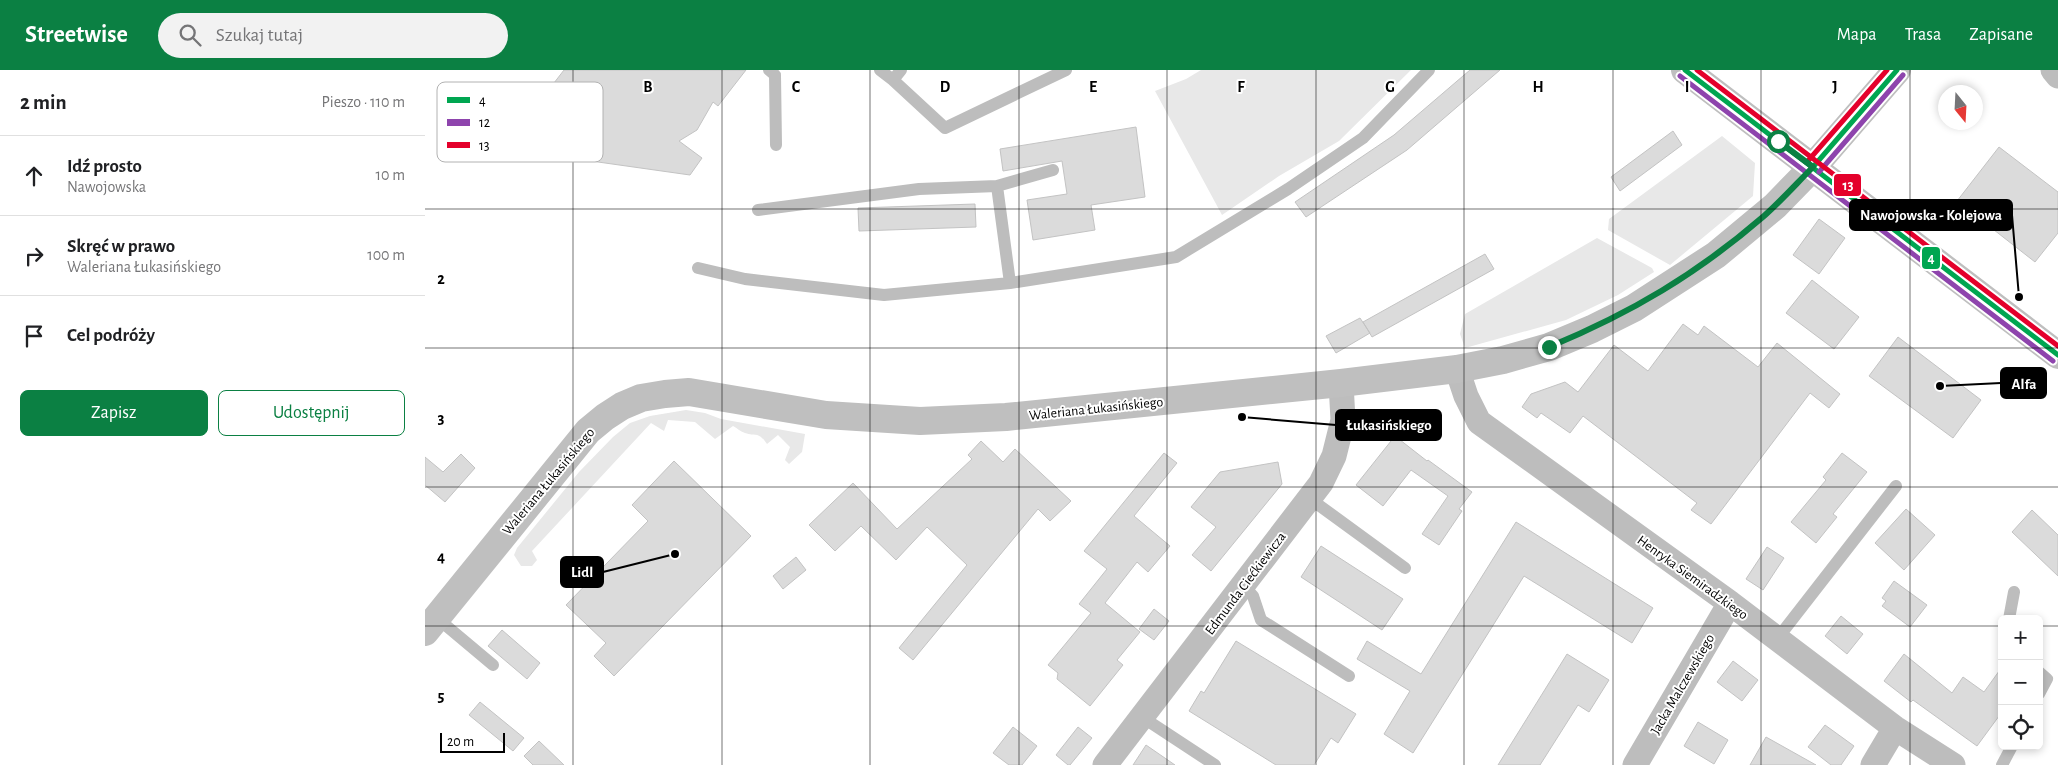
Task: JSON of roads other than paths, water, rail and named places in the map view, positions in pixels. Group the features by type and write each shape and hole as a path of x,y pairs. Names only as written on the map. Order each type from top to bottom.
{"street":[{"path":"1685,70 2058,355"},
{"name":"Waleriana Łukasińskiego","path":"431,625 588,432 605,417 622,406 641,398 689,392 825,415 920,421 1006,417 1341,383 1457,369 1503,360 1549,347 1592,329 1634,308 1716,255 1770,211 1813,167 1897,70"},
{"path":"2053,70 2058,76"},
{"name":"Henryka Siemiradzkiego","path":"1457,369 1466,396 1479,422 1730,603 1895,728 1953,765"},
{"name":"Edmunda Ciećkiewicza","path":"1105,765 1321,484 1334,456 1343,420 1341,383"},
{"name":"Jacka Malczewskiego","path":"1635,765 1730,603"},
{"path":"1873,765 1895,728"}],"lane":[{"path":"769,70 775,75 776,145"},
{"path":"879,70 897,75 945,128 1066,70"},
{"path":"698,268 745,279 884,295 1010,282 1176,257 1288,189 1363,138 1429,70"},
{"path":"758,210 919,189 997,186 1053,170"},
{"path":"997,186 1010,282"},
{"path":"1777,639 1896,486"},
{"path":"1309,498 1405,568"},
{"path":"1243,585 1253,596 1261,620 1349,676"},
{"path":"2010,615 2014,592"},
{"path":"431,625 493,665"},
{"path":"2043,676 2047,680 2043,687"},
{"path":"1142,717 1215,765"},
{"path":"2002,765 2010,750"}],"place":[{"name":"Nawojowska - Kolejowa","path":"2019,297"},
{"name":"Alfa","path":"1940,386"},
{"name":"Łukasińskiego","path":"1242,417"},
{"name":"Lidl","path":"675,554"}]}
